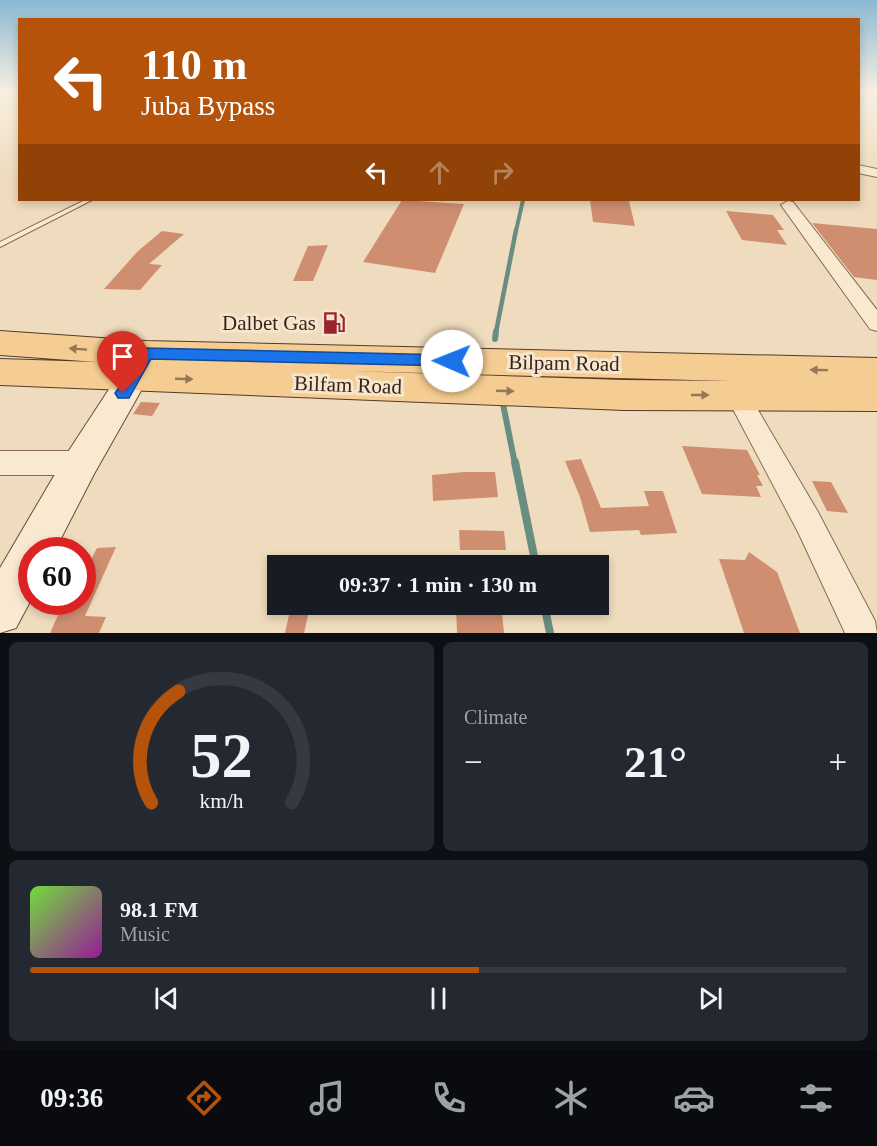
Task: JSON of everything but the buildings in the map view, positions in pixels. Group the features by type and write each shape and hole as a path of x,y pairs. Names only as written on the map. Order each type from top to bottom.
{"main road":[{"name":"Bilpam Road","path":"0,343 145,353 877,371"},
{"path":"40,537 81,463 143,361 145,353"},
{"name":"Bilfam Road","path":"0,372 613,395 877,396"},
{"path":"0,612 18,578"}],"street":[{"path":"860,169 877,173"},
{"path":"788,205 877,324"},
{"path":"737,394 808,522 863,633"},
{"path":"0,463 81,463"}],"lane":[{"path":"0,245 87,201"}],"waterway":[{"path":"516,231 523,201"},
{"path":"496,332 516,230"},
{"path":"495,339 496,331"},
{"path":"503,404 515,464"},
{"path":"515,462 534,555"},
{"path":"546,615 550,633"}],"place":[{"name":"Dalbet Gas","path":"334,323"}],"route":[{"path":"123,393 143,361 145,353 452,361"}]}
